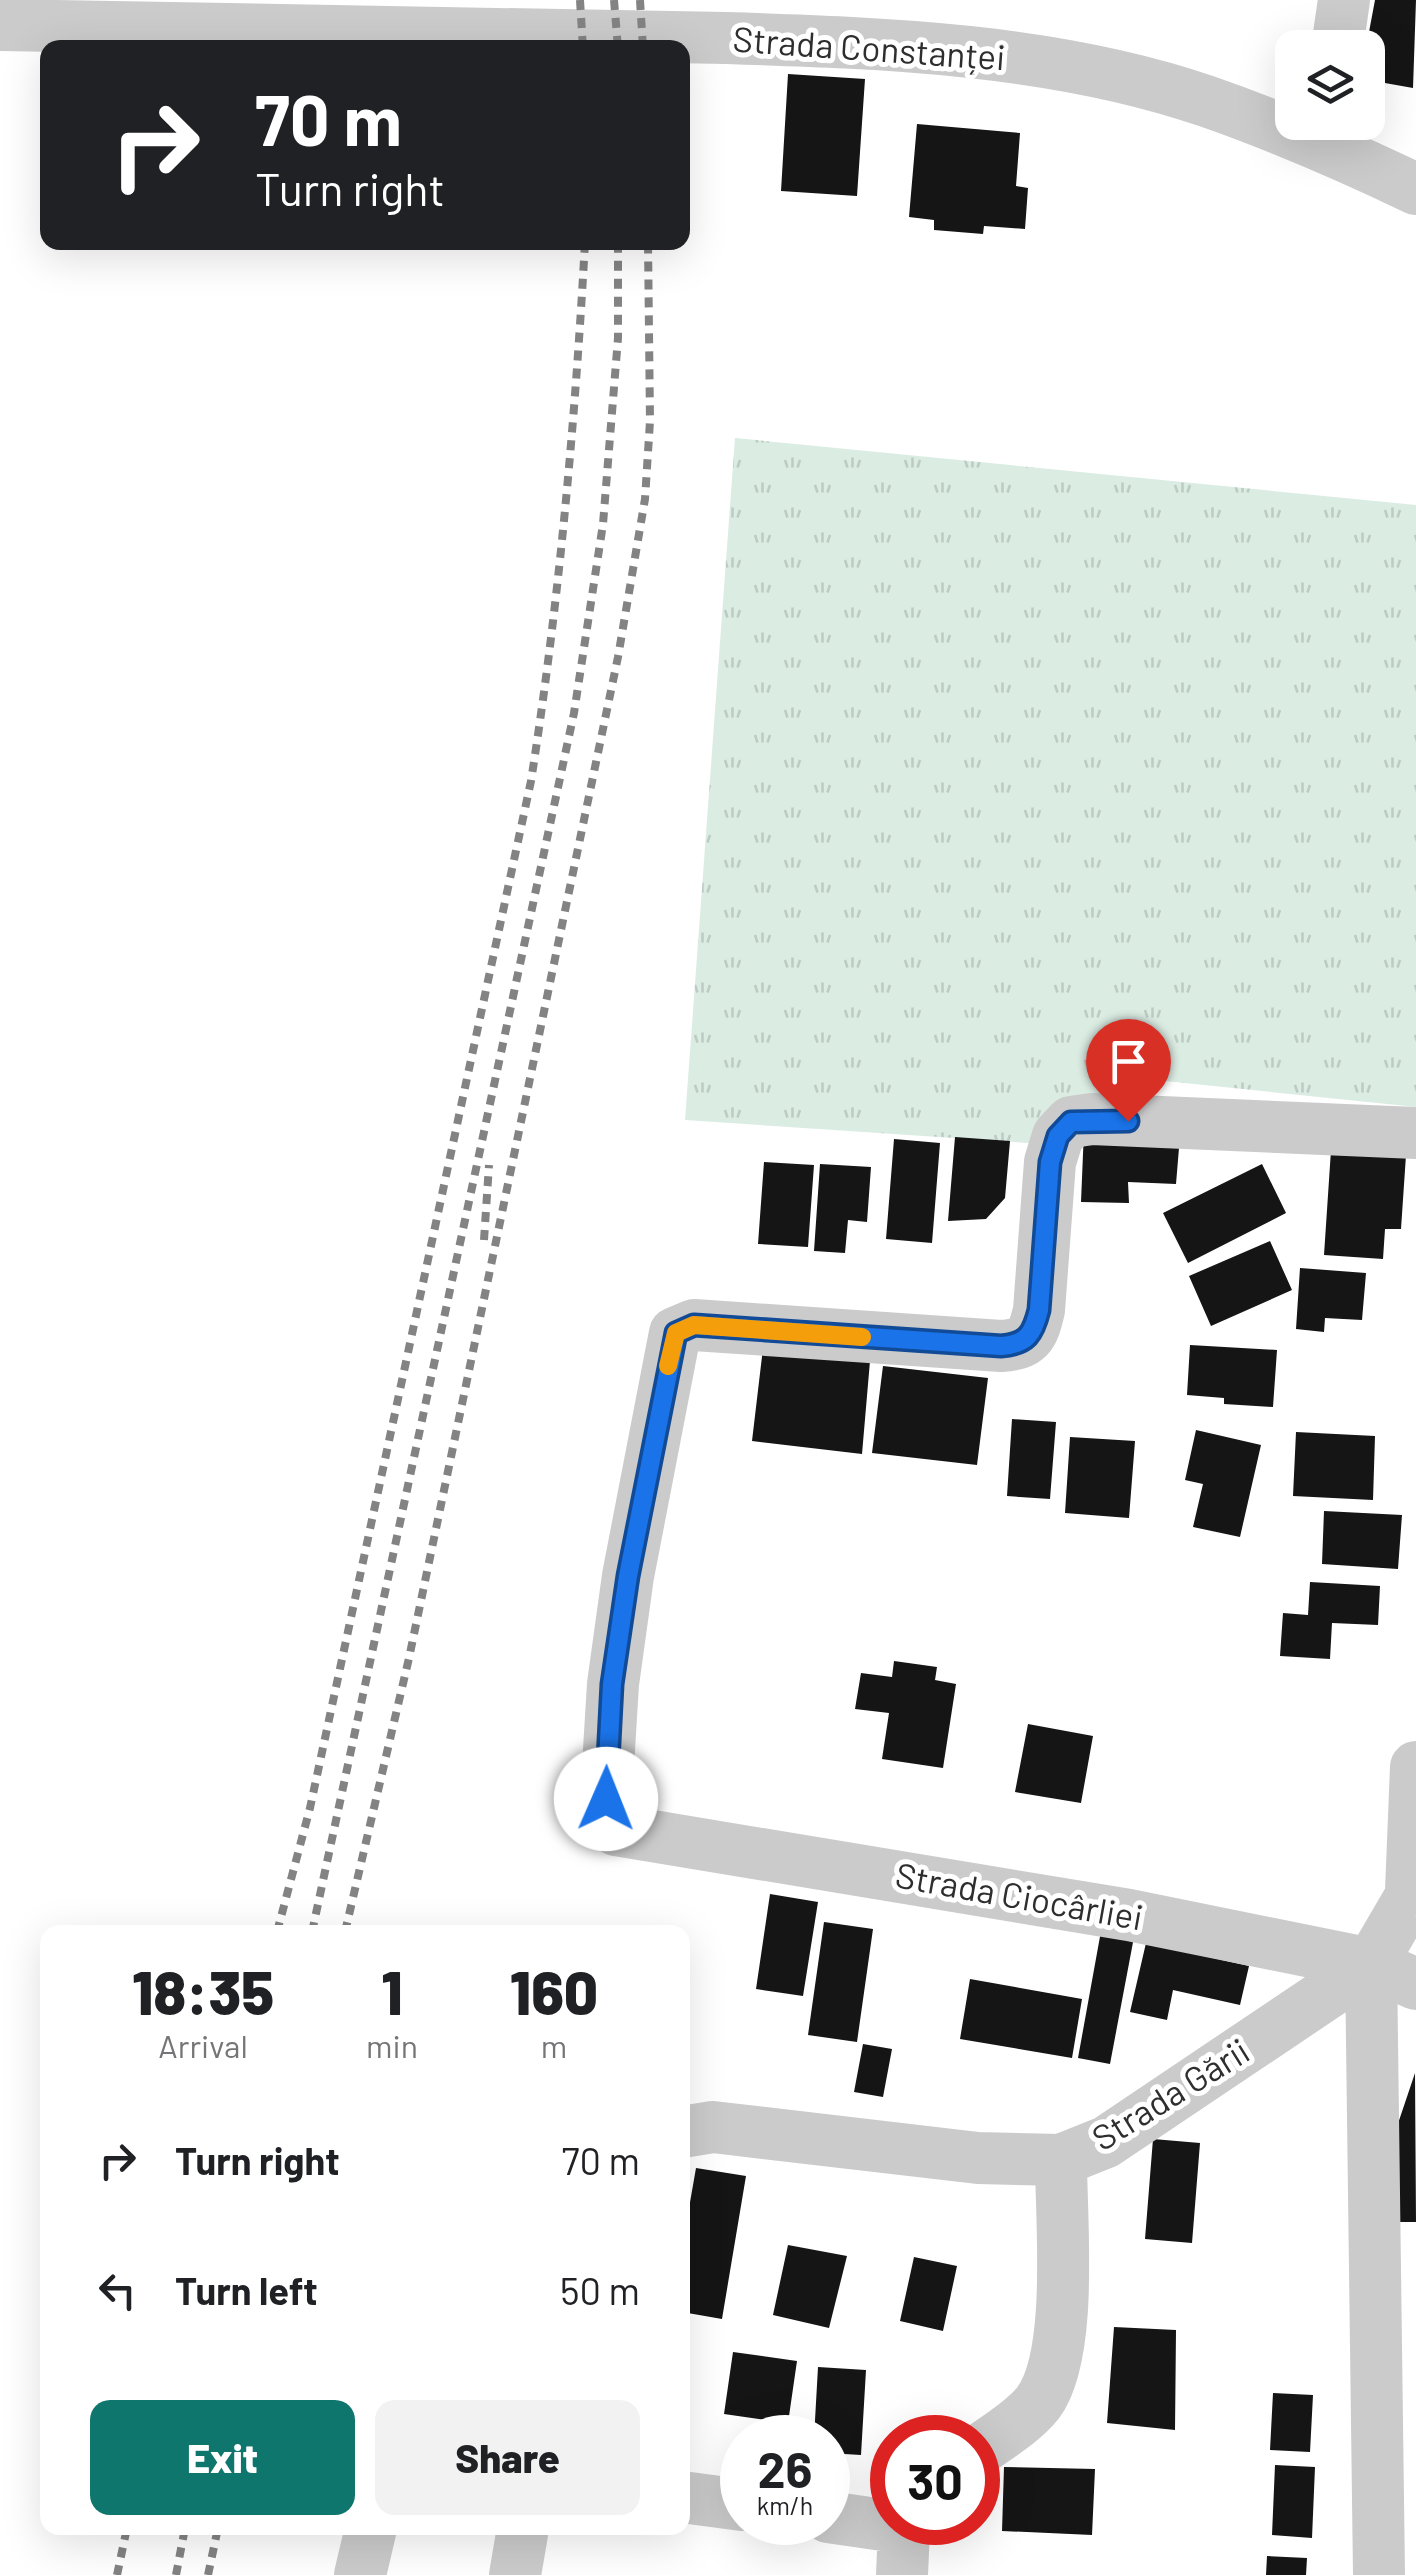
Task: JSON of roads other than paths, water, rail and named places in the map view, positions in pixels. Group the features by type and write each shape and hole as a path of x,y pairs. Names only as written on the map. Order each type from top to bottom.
{"street":[{"path":"1340,30 1344,0"},
{"name":"Strada Constanței","path":"0,25 724,19 843,42 929,48 1052,65 1121,78 1275,120"},
{"name":"Strada Constanței","path":"1332,140 1416,188"},
{"name":"Strada Ciocârliei","path":"1393,1974 1129,1915 616,1830 606,1799 612,1684 628,1576 676,1333 694,1325 1001,1346 1020,1344 1034,1332 1039,1310 1050,1162 1058,1136 1071,1122 1416,1132"},
{"path":"1413,1889 1416,1767"},
{"name":"Strada Gării","path":"690,2130 713,2126 978,2158 1062,2160 1106,2142 1393,1974 1413,1889"},
{"path":"1379,2575 1393,1974"},
{"path":"1000,2433 1038,2403 1053,2372 1061,2320 1062,2160"},
{"path":"690,2498 720,2502"},
{"path":"360,2575 369,2535"},
{"path":"515,2575 522,2535"}],"railway":[{"path":"580,0 582,40"},
{"path":"614,0 617,40"},
{"path":"640,0 642,40"},
{"path":"279,1925 310,1808 531,781 565,513 584,250"},
{"path":"314,1925 574,713 603,524 618,338 618,250"},
{"path":"347,1925 409,1658 618,657 645,499 650,421 648,250"},
{"path":"484,1240 489,1165"},
{"path":"117,2575 126,2535"},
{"path":"176,2575 184,2535"},
{"path":"208,2575 217,2535"}]}
